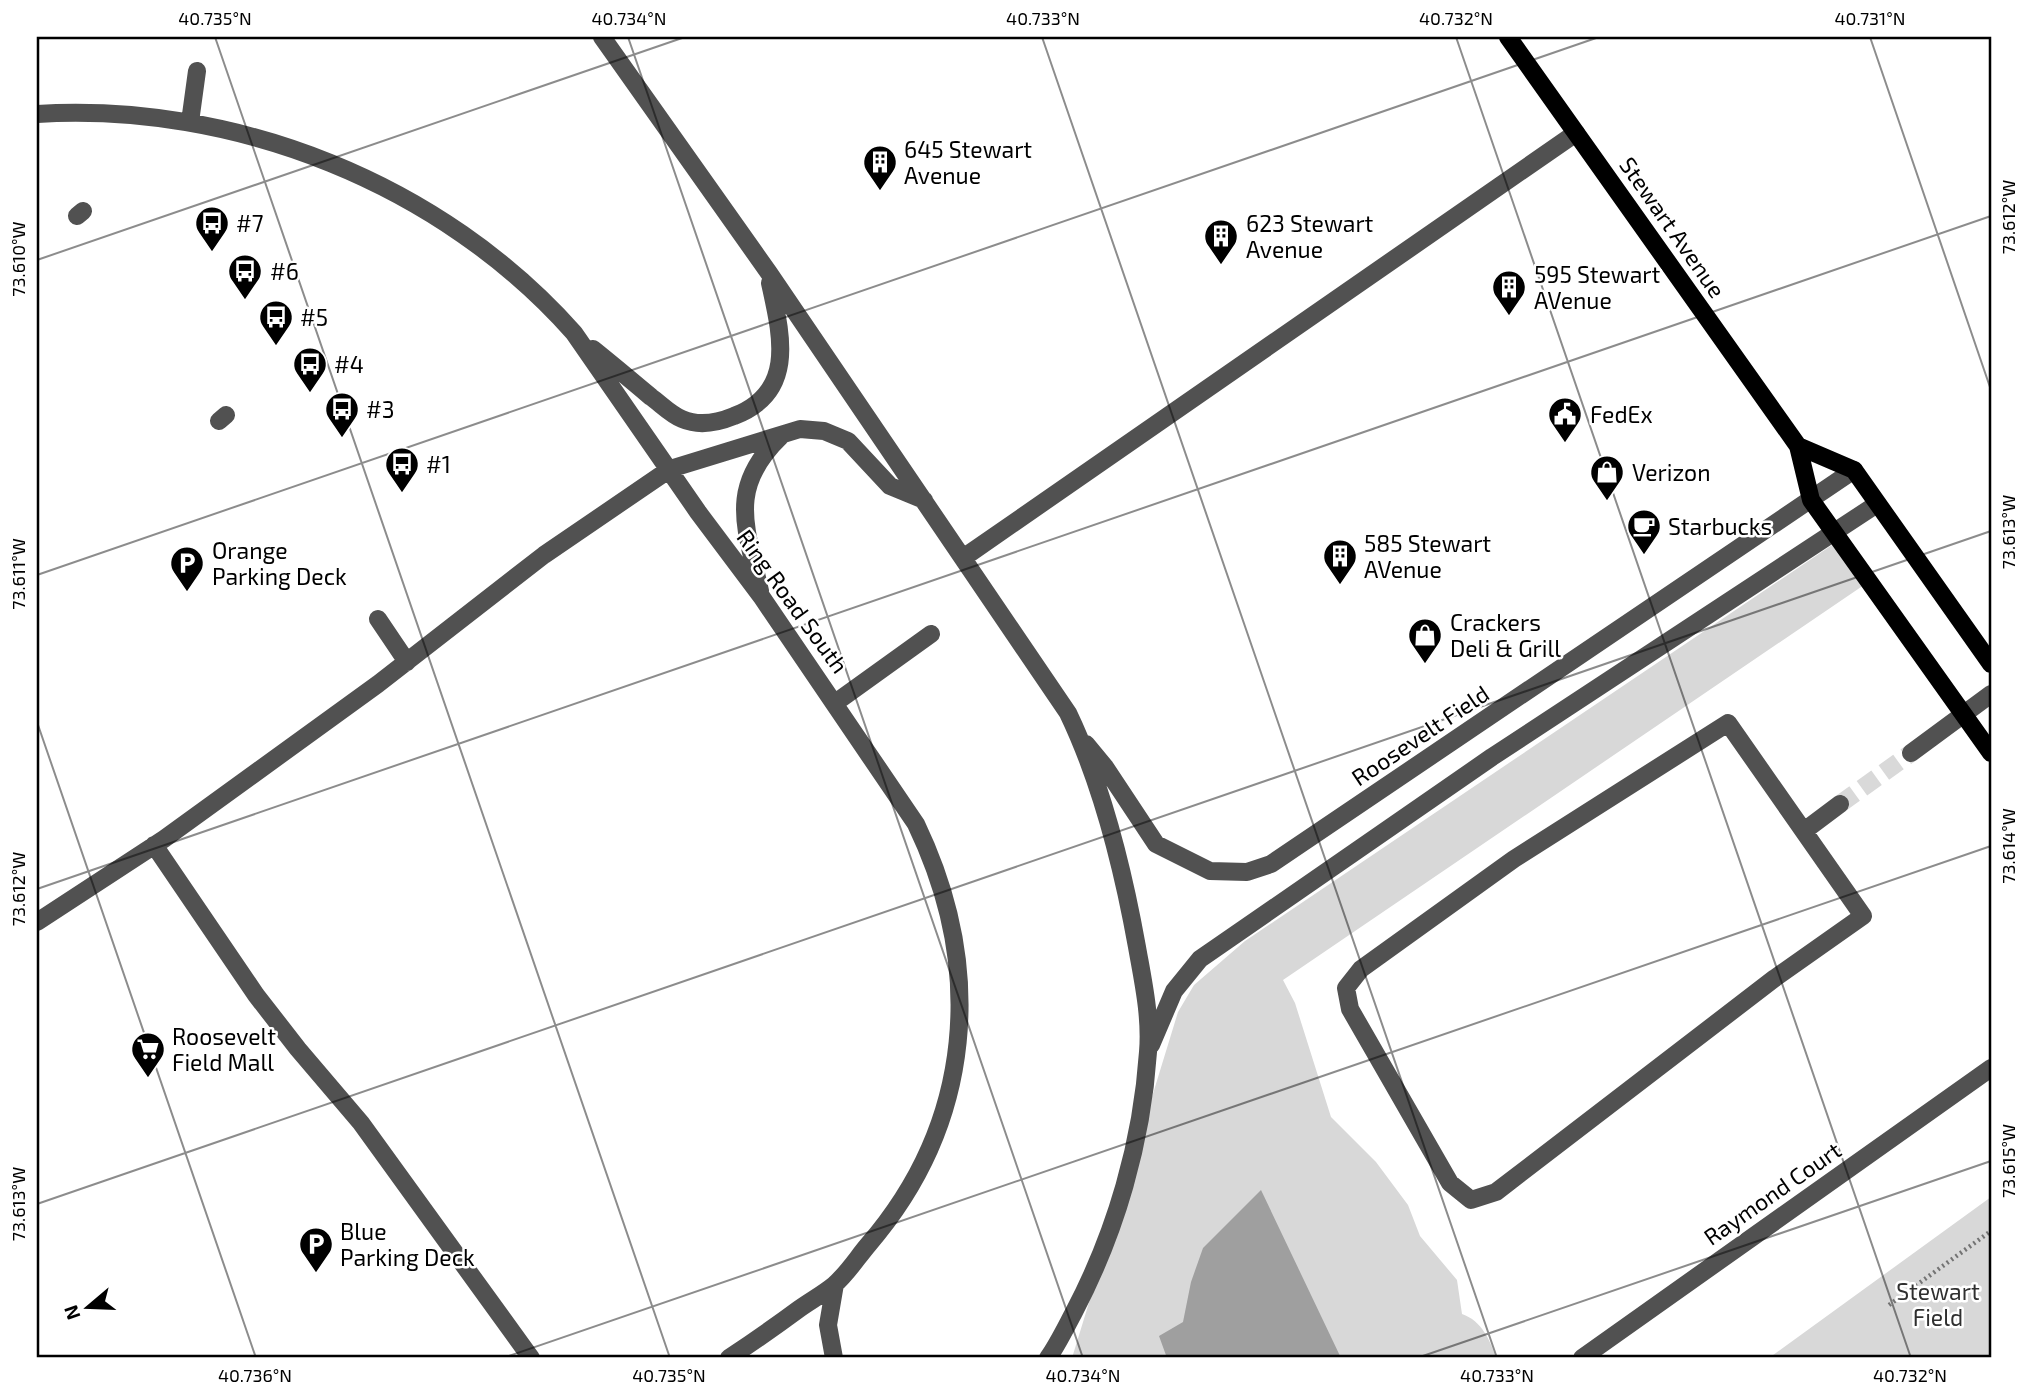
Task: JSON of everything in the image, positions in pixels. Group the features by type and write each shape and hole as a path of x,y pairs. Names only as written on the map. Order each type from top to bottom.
{"main road":[{"name":"Stewart Avenue","path":"1507,37 1798,446 1811,500 1991,753"},
{"path":"1798,446 1854,470 1991,664"}],"street":[{"path":"602,37 768,273 1068,713 1108,822 1128,896 1146,997 1149,1051 1139,1123 1109,1236 1088,1285 1051,1356"},
{"path":"190,122 197,71"},
{"name":"Ring Road South","path":"37,114 107,113 190,122 321,160 366,179 435,215 506,267 574,333 698,512 761,596 916,824 931,855 947,900 957,950 960,1029 953,1079 941,1124 916,1178 894,1216 835,1284 729,1358"},
{"path":"963,558 1576,133"},
{"path":"574,333 674,415 693,422 722,421 753,406 763,397 777,374 782,349 781,337 768,273"},
{"path":"37,922 154,845 407,662 544,555 670,469 783,433 800,429 824,431 848,441 890,486 924,500"},
{"path":"761,596 749,536 745,494 758,460 783,433"},
{"name":"Roosevelt Field","path":"1077,732 1105,766 1156,844 1210,871 1247,873 1294,851 1854,470"},
{"path":"1149,1051 1174,991 1200,959 1492,757 1877,504"},
{"path":"378,619 407,662"},
{"path":"835,703 932,634"},
{"path":"1910,753 1991,694"},
{"path":"1728,723 1804,831 1863,916 1775,978 1496,1192 1471,1199 1450,1183 1350,1009 1346,988 1361,969 1514,859 1728,723"},
{"path":"1804,831 1840,804"},
{"path":"154,845 256,995 361,1123 531,1358"},
{"name":"Raymond Court","path":"1582,1358 1991,1068"},
{"path":"834,1358 828,1325 835,1284"}],"path":[{"path":"1889,1305 1991,1231"}],"green space":[{"path":"1835,543 1864,585 1283,980 1295,1003 1331,1117 1376,1162 1408,1205 1420,1236 1457,1280 1462,1314 1480,1326 1496,1358 1072,1358 1178,1012 1194,985 1245,941"},
{"name":"Stewart Field","path":"1991,1197 1991,1358 1769,1358"}],"shaded area":[{"path":"1261,1190 1341,1358 1167,1358 1159,1336 1183,1322 1191,1282 1203,1248"}],"tunnel":[{"path":"1840,804 1911,753"}],"place":[{"name":"645 Stewart Avenue","path":"880,192"},
{"name":"#7","path":"212,253"},
{"name":"623 Stewart Avenue","path":"1221,266"},
{"name":"#6","path":"245,301"},
{"name":"595 Stewart AVenue","path":"1509,317"},
{"name":"#5","path":"276,347"},
{"name":"#4","path":"310,394"},
{"name":"#3","path":"342,439"},
{"name":"FedEx","path":"1565,444"},
{"name":"#1","path":"402,494"},
{"name":"Verizon","path":"1607,502"},
{"name":"Starbucks","path":"1644,556"},
{"name":"585 Stewart AVenue","path":"1340,586"},
{"name":"Orange Parking Deck","path":"187,593"},
{"name":"Crackers Deli & Grill","path":"1425,665"},
{"name":"Roosevelt Field Mall","path":"148,1079"},
{"name":"Blue Parking Deck","path":"316,1274"}]}
